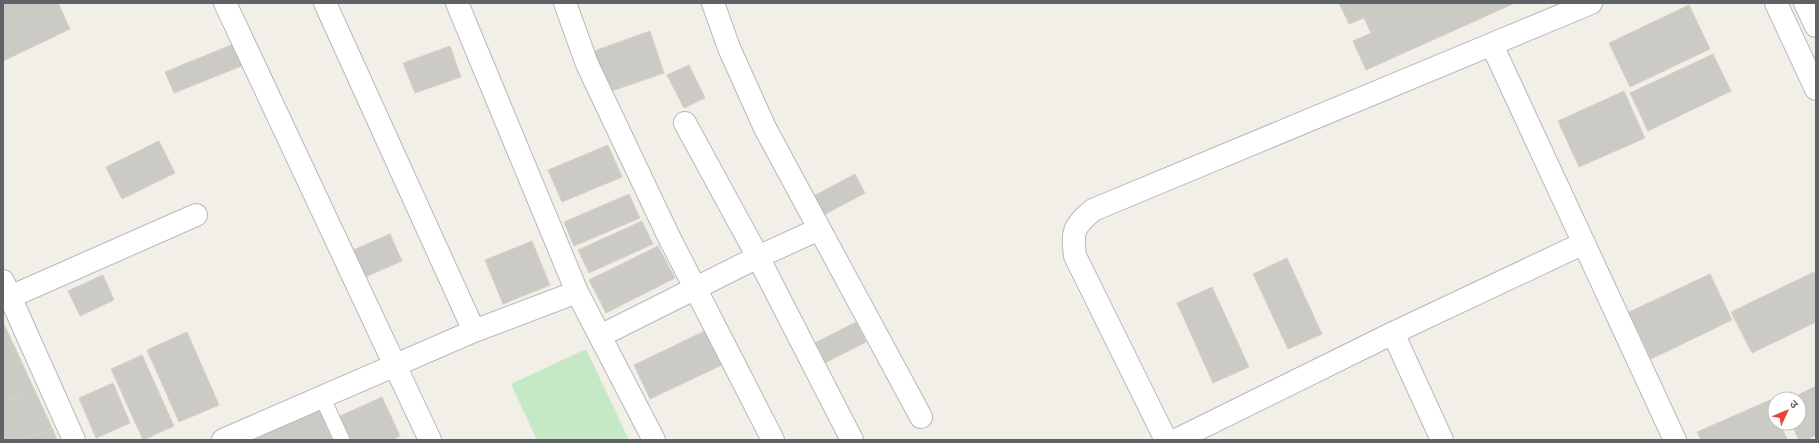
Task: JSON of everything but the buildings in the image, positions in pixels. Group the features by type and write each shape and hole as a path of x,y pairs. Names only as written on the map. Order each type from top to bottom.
{"street":[{"path":"225,3 430,440"},
{"path":"325,3 474,332"},
{"path":"457,3 577,292 654,440"},
{"path":"565,3 586,64 668,235 773,440"},
{"path":"713,3 730,48 765,128 920,417"},
{"path":"1166,440 1075,256 1073,237 1079,222 1093,210 1591,3"},
{"path":"1776,3 1816,89"},
{"path":"1805,3 1816,26"},
{"path":"1492,45 1675,440"},
{"path":"685,123 758,257 852,440"},
{"path":"74,440 7,289 196,215"},
{"path":"600,336 758,257 819,229"},
{"path":"1176,440 1393,333 1584,243"},
{"path":"223,440 474,332 577,292"},
{"path":"1393,333 1442,440"}],"lane":[{"path":"322,397 342,440"}],"green space":[{"path":"586,349 629,440 537,440 511,384"}]}
